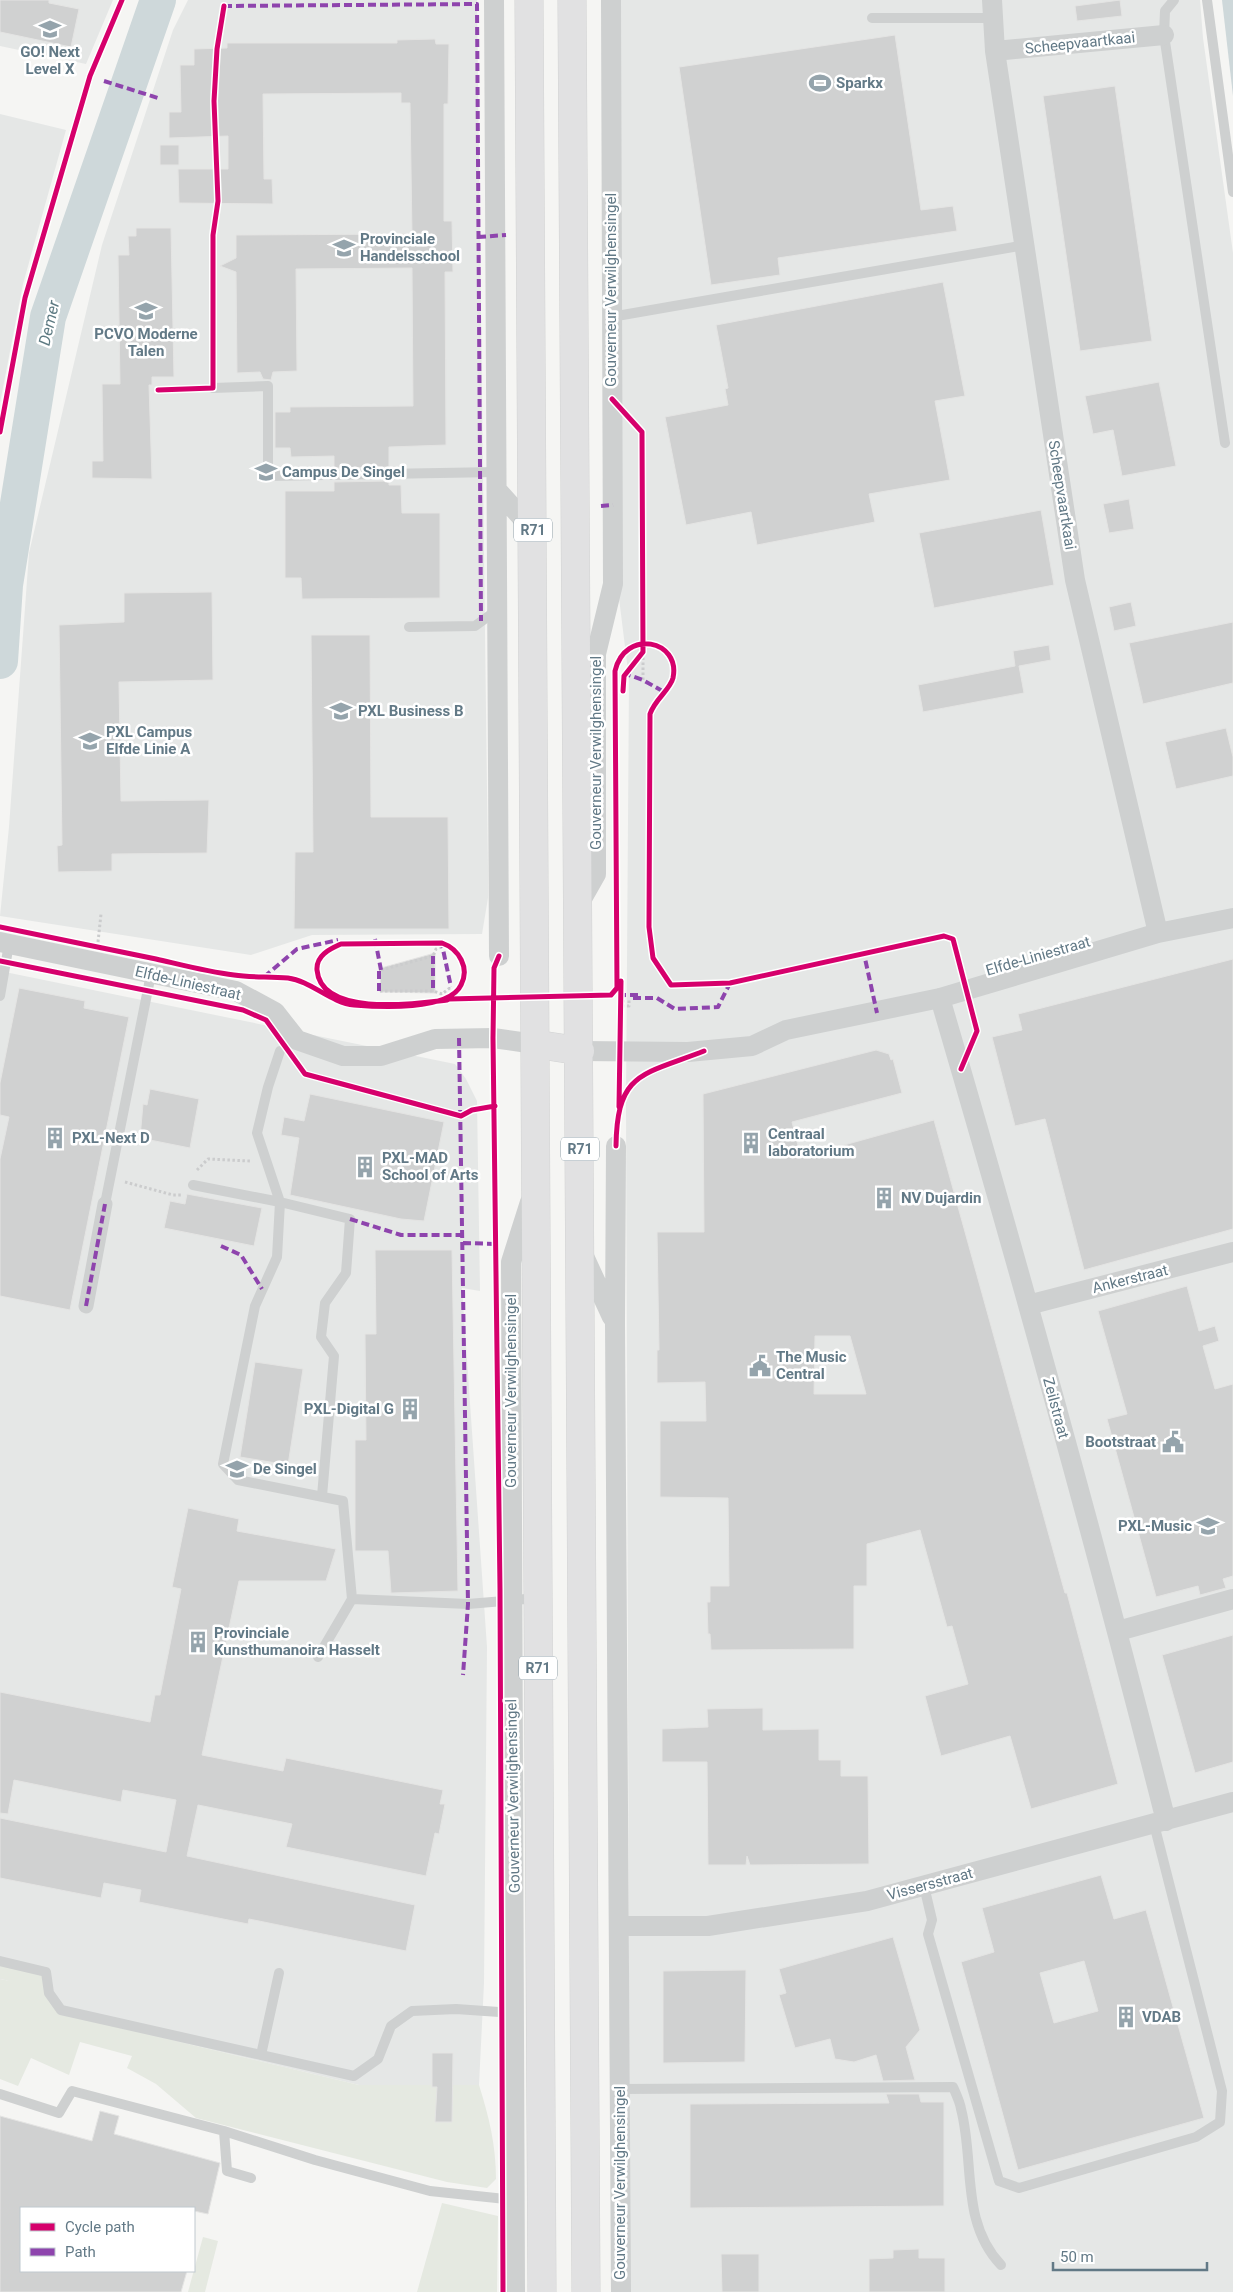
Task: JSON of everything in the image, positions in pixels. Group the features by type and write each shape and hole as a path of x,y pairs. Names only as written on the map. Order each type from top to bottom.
{"highway":[{"name":"Gouverneur Verwilghensingel","path":"529,0 542,2292"},
{"name":"Gouverneur Verwilghensingel","path":"572,0 580,1051 579,1246 586,2292"},
{"path":"535,1044 580,1051"}],"street":[{"path":"494,0 499,956"},
{"name":"Gouverneur Verwilghensingel","path":"579,904 596,874 596,654 613,584 611,0"},
{"name":"Scheepvaartkaai","path":"992,9 995,51 1075,580 1158,933"},
{"name":"Scheepvaartkaai","path":"995,51 1164,34"},
{"path":"497,481 533,530"},
{"name":"Elfde-Liniestraat","path":"580,1051 688,1052 752,1046 786,1030 940,998 1158,933 1233,918"},
{"name":"Elfde-Liniestraat","path":"5,943 236,991 275,1012 297,1040 343,1056 381,1056 435,1039 493,1038 535,1044"},
{"name":"Zeilstraat","path":"940,998 1028,1305 1118,1631 1160,1822"},
{"name":"Gouverneur Verwilghensingel","path":"616,1146 615,1323 621,2292"},
{"name":"Gouverneur Verwilghensingel","path":"515,2292 515,2012 511,1601 512,1262 536,1183"},
{"path":"86,1306 106,1204"},
{"name":"Gouverneur Verwilghensingel","path":"579,1246 615,1323"},
{"name":"Ankerstraat","path":"1028,1305 1233,1252"},
{"path":"1118,1631 1233,1599"},
{"name":"Vissersstraat","path":"619,1926 708,1926 867,1901 1233,1802"}],"lane":[{"path":"1174,0 1165,11 1164,34 1225,443"},
{"path":"1207,0 1233,192"},
{"path":"872,18 992,9"},
{"path":"611,317 1025,245"},
{"path":"214,388 268,386 268,476 497,481"},
{"path":"409,627 475,626 498,610"},
{"path":"0,996 5,943"},
{"path":"106,1204 151,974"},
{"path":"280,1051 268,1087 257,1133 280,1202 277,1257 254,1306 223,1464 238,1480 343,1501 352,1599 318,1657"},
{"path":"193,1184 350,1219 346,1273 325,1303 321,1337 334,1356 322,1496"},
{"path":"352,1599 468,1604 538,1598"},
{"path":"924,1886 932,1920 928,1934 999,2181 1019,2188 1196,2137 1220,2122 1222,2090 1160,1822"},
{"path":"0,1961 46,1972 50,1993 61,2010 354,2076 378,2060 391,2026 412,2011 456,2009 515,2012"},
{"path":"261,2055 279,1973"},
{"path":"620,2089 954,2087 962,2109 972,2210 990,2253 1001,2265"},
{"path":"0,2094 59,2112 72,2091 224,2131 315,2160 430,2191 515,2200"},
{"path":"224,2131 227,2171 251,2178"}],"path":[{"path":"642,680 643,642"},
{"path":"638,658 643,652"},
{"path":"88,945 97,947 101,914"},
{"path":"380,970 433,956 436,949 447,945"},
{"path":"380,991 433,990 442,994 451,987"},
{"path":"620,1016 621,988"},
{"path":"624,995 623,1006 629,1006 629,998"}],"shaded area":[{"name":"GO! Next Level X","path":"0,0 113,0 86,64 0,46"},
{"name":"Campus De Singel","path":"188,0 477,0 488,868 488,898 482,934 312,935 251,955 0,916 9,827 29,553 102,245 173,30"},
{"path":"618,0 1200,0 1203,38 1233,253 1233,2292 630,2292 626,1104 629,679 619,598"},
{"path":"1222,0 1233,0 1233,96"},
{"path":"0,114 66,130 23,284 0,403"},
{"name":"De Singel","path":"0,971 455,1064 466,1079 477,1101 480,1291 462,1288 487,1647 484,1983 479,2085 359,2085 192,2045 41,2015 21,1983 0,1979"},
{"path":"0,1965 44,1976 59,2013 359,2085 479,2085 491,2131 495,2154 496,2179 487,2188 447,2182 196,2118 156,2084 127,2068 132,2056 80,2042 69,2075 31,2058 18,2086 0,2079 0,1979 10,1981 0,1978"},
{"path":"442,2203 498,2216 497,2292 417,2292"},
{"path":"203,2237 218,2241 205,2292 188,2292"}],"building":[{"path":"0,0 49,0 49,3 79,9 71,47 0,32"},
{"path":"1120,0 1122,16 1077,21 1075,6"},
{"path":"895,35 921,210 953,206 957,231 778,258 780,275 711,285 679,67"},
{"name":"Provinciale Handelsschool","path":"435,39 436,44 449,44 448,104 444,104 444,221 452,221 453,272 445,272 446,445 389,447 389,467 334,468 334,456 291,457 290,448 275,448 275,412 290,412 290,407 413,406 412,268 296,269 297,371 273,372 271,380 263,379 260,372 237,373 236,272 220,266 236,258 236,235 412,234 410,103 401,103 401,93 263,94 264,179 272,179 273,204 179,203 178,169 228,169 228,136 169,138 169,112 181,112 180,65 194,65 194,49 227,48 227,43 397,43 397,40"},
{"path":"1115,86 1152,341 1080,351 1043,96"},
{"path":"160,145 179,145 179,165 160,165"},
{"name":"PCVO Moderne Talen","path":"136,228 171,228 174,377 152,377 152,385 149,385 152,479 92,478 92,461 103,461 102,384 120,384 118,255 129,255 128,236 136,236"},
{"path":"943,282 965,396 935,401 950,480 869,494 875,522 757,545 751,512 686,525 665,417 728,405 725,389 728,388 716,325"},
{"path":"1159,382 1176,466 1122,476 1113,430 1093,434 1085,396"},
{"path":"389,481 389,485 401,485 402,513 440,513 440,598 302,599 301,578 285,578 285,491 334,491 334,482"},
{"path":"1129,499 1134,529 1109,533 1103,504"},
{"path":"1041,510 1054,585 934,608 919,533"},
{"name":"PXL Campus Elfde Linie A","path":"212,592 213,680 119,682 121,801 209,800 207,853 112,854 112,871 58,872 57,846 62,845 59,625 124,622 124,593"},
{"path":"1131,602 1136,626 1114,631 1109,607"},
{"path":"1233,622 1233,683 1143,704 1129,643"},
{"name":"PXL Business B","path":"311,635 370,635 371,817 448,817 449,929 294,929 295,852 313,852"},
{"path":"1049,645 1051,660 1019,666 1024,693 923,712 918,685 1015,666 1013,651"},
{"path":"1226,728 1233,757 1233,776 1176,789 1165,742"},
{"path":"435,953 435,993 380,992 381,968"},
{"path":"1233,959 1233,1229 1084,1270 1045,1119 1015,1126 992,1037 1022,1030 1018,1014"},
{"name":"PXL-Next D","path":"19,988 85,1001 84,1008 129,1017 70,1310 0,1296 0,1159 9,1117 0,1115 0,1083"},
{"path":"876,1050 889,1054 891,1060 893,1059 902,1093 792,1122 801,1157 934,1120 1065,1593 1067,1593 1118,1784 1031,1809 1010,1736 941,1756 925,1696 968,1684 952,1626 947,1627 920,1530 867,1544 867,1586 854,1586 854,1649 711,1650 710,1634 708,1634 707,1602 710,1602 710,1586 729,1586 728,1498 660,1497 660,1421 706,1421 705,1382 657,1383 657,1350 659,1350 657,1232 704,1232 703,1094","holes":["815,1336 850,1336 866,1394 814,1394"]},
{"path":"150,1089 199,1099 190,1148 140,1138 143,1104 147,1105"},
{"name":"PXL-MAD School of Arts","path":"310,1094 444,1122 424,1221 401,1219 290,1195 299,1138 281,1135 284,1117 304,1121"},
{"path":"187,1194 262,1208 254,1246 164,1228 170,1201 185,1204"},
{"name":"PXL-Digital G","path":"375,1250 452,1250 458,1591 391,1593 388,1551 355,1551 355,1440 366,1440 365,1334 376,1334"},
{"path":"1187,1286 1199,1331 1215,1326 1219,1341 1203,1346 1215,1389 1233,1384 1233,1576 1223,1579 1226,1588 1200,1595 1198,1586 1156,1597 1107,1419 1127,1414 1098,1311"},
{"path":"255,1362 303,1369 288,1465 240,1457"},
{"path":"188,1508 239,1519 237,1531 336,1549 326,1581 239,1581 202,1755 283,1771 286,1758 443,1790 440,1804 445,1804 439,1834 435,1833 426,1876 286,1847 292,1824 198,1805 187,1856 415,1905 406,1951 249,1919 248,1924 139,1902 141,1890 104,1883 101,1898 0,1878 0,1818 166,1852 176,1800 123,1790 121,1802 14,1780 8,1814 0,1813 0,1692 150,1722 155,1695 160,1695 181,1589 172,1587"},
{"path":"1233,1635 1233,1762 1195,1773 1162,1655"},
{"path":"763,1708 763,1730 819,1729 819,1760 841,1760 841,1776 868,1776 869,1864 750,1865 747,1856 746,1865 708,1865 707,1762 662,1762 662,1729 708,1727 707,1709"},
{"name":"VDAB","path":"1101,1875 1114,1919 1146,1910 1204,2118 1018,2170 961,1962 994,1952 982,1908","holes":["1084,1961 1098,2011 1054,2023 1040,1973"]},
{"path":"893,1937 920,2030 906,2047 915,2080 883,2081 876,2055 854,2062 835,2059 830,2039 795,2048 779,1995 786,1993 779,1969"},
{"path":"746,1970 745,2062 663,2063 663,1971"},
{"path":"432,2053 453,2053 452,2122 435,2122 437,2087 432,2087"},
{"path":"886,2094 919,2094 921,2102 944,2102 944,2206 690,2208 690,2104 889,2103"},
{"path":"100,2111 119,2116 114,2134 220,2163 208,2214 195,2211 195,2207 20,2207 20,2272 187,2272 181,2292 0,2292 0,2116 92,2141"},
{"path":"919,2249 919,2258 945,2258 945,2292 869,2292 869,2259 893,2258 893,2250"},
{"path":"721,2254 759,2254 759,2292 722,2292"}],"waterway":[{"name":"Demer","path":"0,661 5,585 48,317 158,0"}],"marked path":[{"path":"224,6 477,4 481,621"},
{"path":"104,81 158,98"},
{"path":"478,237 506,235"},
{"path":"601,506 613,505"},
{"path":"623,673 643,680 664,692"},
{"path":"375,939 381,970"},
{"path":"264,977 297,949 338,940"},
{"path":"441,940 451,987"},
{"path":"859,955 864,954 877,1013"},
{"path":"433,956 433,991"},
{"path":"379,971 380,991"},
{"path":"633,998 657,998 675,1009 718,1007 730,983"},
{"path":"618,995 638,995"},
{"path":"459,1038 468,1604 463,1675"},
{"path":"86,1306 105,1204"},
{"path":"350,1219 401,1235 462,1235"},
{"path":"463,1243 497,1244"},
{"path":"221,1246 241,1255 262,1289"}],"cycle path":[{"path":"0,432 25,298 90,76 122,0"},
{"path":"158,390 213,388 213,235 218,201 214,101 217,49 224,6"},
{"path":"612,399 642,432 643,652 624,676 623,691"},
{"path":"0,927 214,972 288,978 305,983 337,1000 354,1005 412,1006 428,1003 443,999 454,993 461,985 464,972 463,966 458,954 442,943 341,944 328,950 321,956 317,970 322,985 334,995 351,1001 392,1005 413,1004 432,1002 447,1000 449,999 611,995 617,988 615,671 621,657 629,649 640,644 651,644 661,648 669,655 673,665 673,678 669,687 655,704 650,714 649,927 653,958 671,985 730,983 944,936 953,939 977,1031 961,1069"},
{"path":"499,956 494,968 493,1038 500,1589 503,2292"},
{"path":"0,961 243,1010 266,1020 305,1074 461,1116 472,1110 495,1106"},
{"path":"619,1107 621,981"},
{"path":"616,1146 618,1121 622,1103 628,1089 638,1079 650,1072 704,1051"}],"place":[{"name":"GO! Next Level X","path":"50,29"},
{"name":"Sparkx","path":"820,83"},
{"name":"Provinciale Handelsschool","path":"344,248"},
{"name":"PCVO Moderne Talen","path":"146,311"},
{"name":"Campus De Singel","path":"266,472"},
{"name":"PXL Business B","path":"341,711"},
{"name":"PXL Campus Elfde Linie A","path":"90,741"},
{"name":"PXL-Next D","path":"55,1138"},
{"name":"Centraal laboratorium","path":"751,1143"},
{"name":"PXL-MAD School of Arts","path":"365,1167"},
{"name":"NV Dujardin","path":"884,1198"},
{"name":"The Music Central","path":"760,1366"},
{"name":"PXL-Digital G","path":"410,1409"},
{"name":"Bootstraat","path":"1173,1442"},
{"name":"De Singel","path":"237,1469"},
{"name":"PXL-Music","path":"1208,1526"},
{"name":"Provinciale Kunsthumanoira Hasselt","path":"198,1642"},
{"name":"VDAB","path":"1126,2017"}]}
